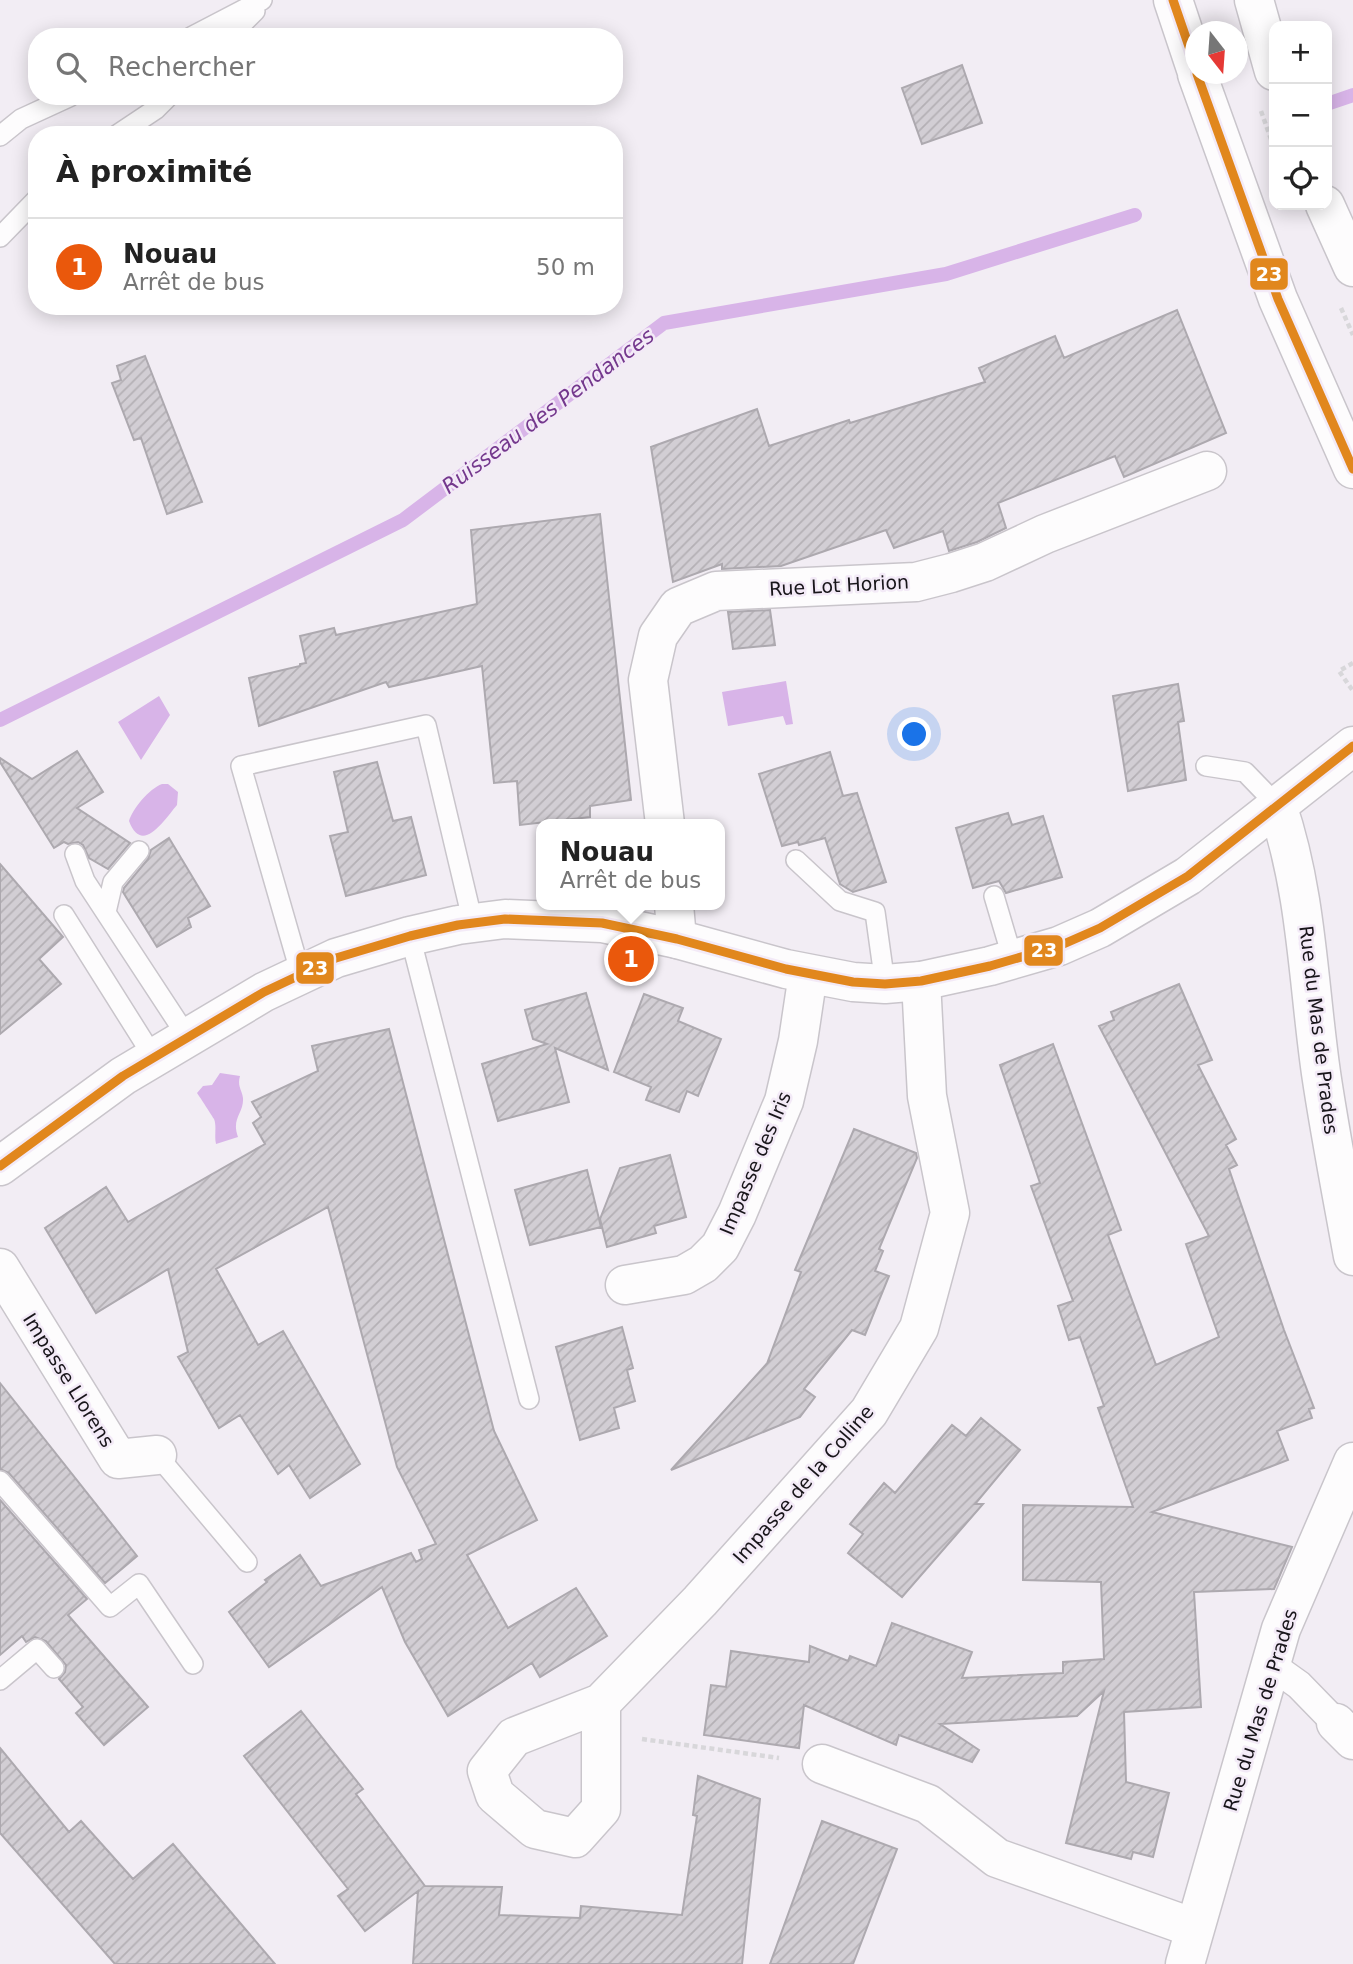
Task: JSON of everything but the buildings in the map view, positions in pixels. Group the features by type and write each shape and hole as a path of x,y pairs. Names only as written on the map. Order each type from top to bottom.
{"street":[{"path":"1173,0 1185,37"},
{"path":"1254,0 1269,53"},
{"path":"1201,84 1278,299 1353,469"},
{"path":"1327,210 1353,267"},
{"name":"Rue Lot Horion","path":"665,819 648,680 658,636 678,607 716,591 916,582 985,562 1045,534 1208,471"},
{"path":"0,1166 123,1076 264,992 336,958 410,936 505,919 602,923 676,922 748,960 853,982 903,982 1013,960 1059,946 1100,928 1188,876 1353,746"},
{"name":"Rue du Mas de Prades","path":"1277,805 1289,839 1303,905 1321,1072 1353,1256"},
{"name":"Impasse des Iris","path":"625,1285 684,1275 703,1264 719,1247 737,1214 784,1101 798,1041 808,974"},
{"name":"Impasse de la Colline","path":"601,1703 601,1809 575,1838 535,1829 495,1795 487,1771 514,1737 601,1703 700,1601 869,1412 919,1328 950,1213 903,982"},
{"name":"Impasse Llorens","path":"0,1268 118,1459 157,1455"},
{"name":"Rue du Mas de Prades","path":"1189,1946 1281,1629 1353,1462"},
{"path":"1271,1665 1298,1685 1344,1731"},
{"path":"822,1764 929,1804 997,1858 1189,1946"}],"lane":[{"path":"209,28 264,0"},
{"path":"238,28 264,0"},
{"path":"0,128 52,105"},
{"path":"130,126 160,105"},
{"path":"0,136 22,119"},
{"path":"0,237 28,208"},
{"path":"300,975 242,766 426,725 473,923"},
{"path":"1206,766 1245,772 1277,805"},
{"path":"106,912 113,882 139,851"},
{"path":"75,854 85,881 188,1038"},
{"path":"796,860 841,901 875,912 903,982"},
{"path":"994,896 1013,960"},
{"path":"64,915 154,1058"},
{"path":"410,936 528,1399"},
{"path":"157,1455 247,1562"},
{"path":"0,1481 110,1607 139,1584 194,1664"},
{"path":"0,1680 37,1649 54,1668"}],"path":[{"path":"1353,663 1339,671 1353,691"},
{"path":"602,1742 629,1737 822,1764"}],"shaded area":[{"path":"786,681 793,724 786,725 783,716 728,726 722,692"},
{"path":"159,696 170,715 141,760 118,722"},
{"path":"162,784 168,784 178,792 177,805 153,831 140,835 134,831 129,821 131,816 147,794"},
{"path":"220,1073 240,1076 243,1103 236,1125 238,1137 216,1144 214,1119 197,1093 203,1086 212,1085"}],"waterway":[{"name":"Ruisseau des Pendances","path":"1332,102 1353,95"},
{"name":"Ruisseau des Pendances","path":"0,720 403,520 664,323 946,274 1135,215"}],"transit line":[{"name":"23","path":"1173,0 1185,35"},
{"name":"23","path":"1201,84 1278,299 1353,469"},
{"name":"23","path":"0,1166 123,1076 264,992 336,958 458,925 505,919 602,923 677,939 786,969 853,982 885,984 921,981 990,966 1059,946 1100,928 1188,876 1353,746"}],"place":[{"name":"Nouau","path":"631,959"}]}
